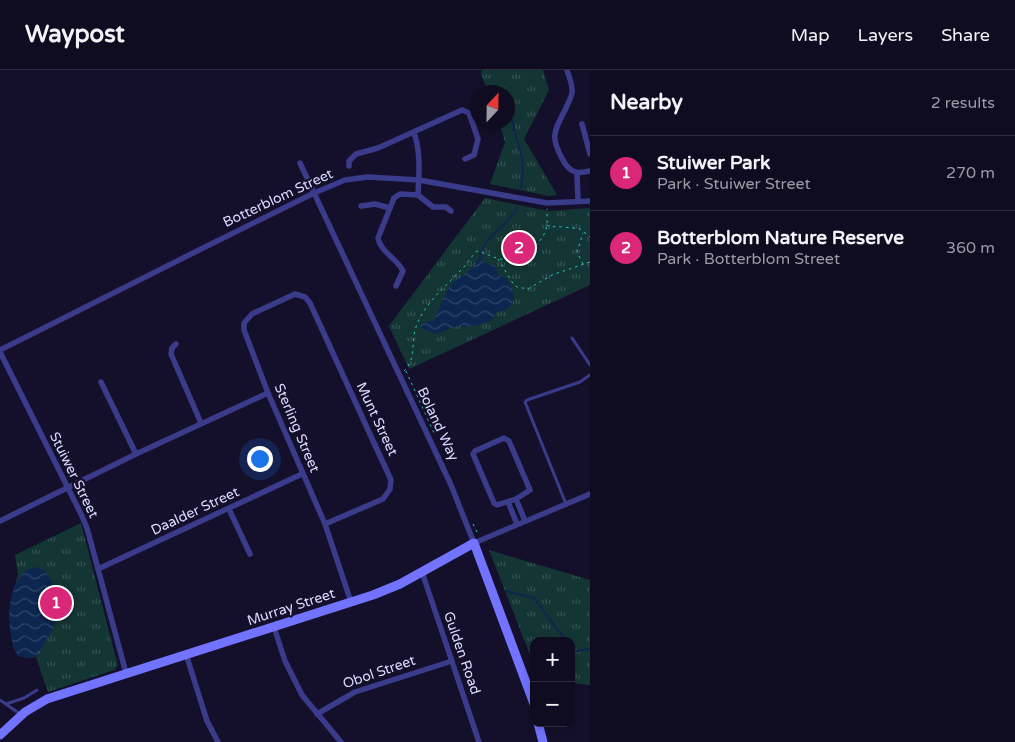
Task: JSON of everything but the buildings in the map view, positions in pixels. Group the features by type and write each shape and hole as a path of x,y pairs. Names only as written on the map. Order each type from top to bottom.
{"street":[{"path":"567,70 572,95 555,130 554,138 557,148 568,168 577,174 590,171"},
{"path":"349,166 349,161 356,154 378,148 414,133 458,111 467,111 469,113 478,144 474,155 466,159"},
{"path":"582,124 590,154"},
{"path":"414,133 417,144 418,195"},
{"name":"Boland Way","path":"300,163 451,485 530,693"},
{"path":"577,174 578,202"},
{"name":"Botterblom Street","path":"0,351 314,193 345,180 368,177 419,180 547,203 590,201"},
{"path":"396,286 404,271 383,250 378,238 394,198 400,194 418,195 433,207 446,207 451,211"},
{"path":"361,206 375,204 390,208"},
{"name":"Sterling Street","path":"300,295 291,295 252,314 244,323 246,336 302,474 325,524 351,602"},
{"name":"Munt Street","path":"300,295 310,303 391,480 390,489 383,499 325,524"},
{"path":"176,344 172,348 171,354 201,423"},
{"name":"Stuiwer Street","path":"0,351 81,514 126,673"},
{"path":"101,382 136,454"},
{"path":"0,521 136,454 268,393"},
{"path":"504,438 509,441 530,488 528,492 508,502 498,505 494,504 473,454 475,450 504,438"},
{"name":"Daalder Street","path":"98,570 302,474"},
{"name":"Murray Street","path":"0,736 21,715 46,699 274,627 393,587 474,543 590,494"},
{"path":"516,499 525,521"},
{"path":"508,502 517,524"},
{"path":"229,508 250,554"},
{"name":"Gulden Road","path":"422,572 480,742"},
{"path":"274,627 289,672 302,694 341,742"},
{"path":"186,654 207,721 218,742"},
{"name":"Obol Street","path":"317,714 355,692 452,661"},
{"path":"539,727 543,742"}],"lane":[{"path":"572,338 590,366"},
{"path":"566,504 525,401 580,382 590,375"},
{"path":"6,704 24,698 37,690"},
{"path":"0,700 21,715"}],"path":[{"path":"399,374 409,366 416,327 432,299 477,251 497,258 507,259 534,248 545,233 547,203"},
{"path":"546,224 550,227 556,226 581,230 590,237"},
{"path":"583,232 577,252 583,265"},
{"path":"497,258 514,285 528,289 552,275 590,262"},
{"path":"405,370 435,436"},
{"path":"473,523 477,532 485,533"}],"green space":[{"path":"482,70 543,70 549,90 524,139 557,195 549,196 490,184 505,142 501,130 515,130 515,85 485,85 481,74"},
{"path":"485,198 548,211 590,208 590,285 409,369 389,326"},
{"path":"81,523 118,666 114,670 48,692 36,657 18,656 13,646 9,612 18,575 15,555"},
{"path":"489,550 590,580 590,685 575,683 575,637 530,637 530,655"}],"water":[{"path":"480,256 483,262 495,266 499,275 508,279 514,295 511,305 505,310 497,312 492,320 482,324 457,326 436,334 421,328 421,323 435,320 449,288 472,268"},
{"path":"36,567 42,569 52,582 56,601 56,619 50,634 36,656 28,658 18,656 14,647 10,624 11,600 18,579 25,571"}],"waterway":[{"path":"514,130 522,158 521,188"},
{"path":"480,256 487,241 509,220 517,207"},
{"path":"506,591 534,598 563,637"},
{"path":"575,651 590,649"}],"place":[{"name":"Botterblom Nature Reserve","path":"519,248"},
{"name":"Stuiwer Park","path":"56,603"}]}
